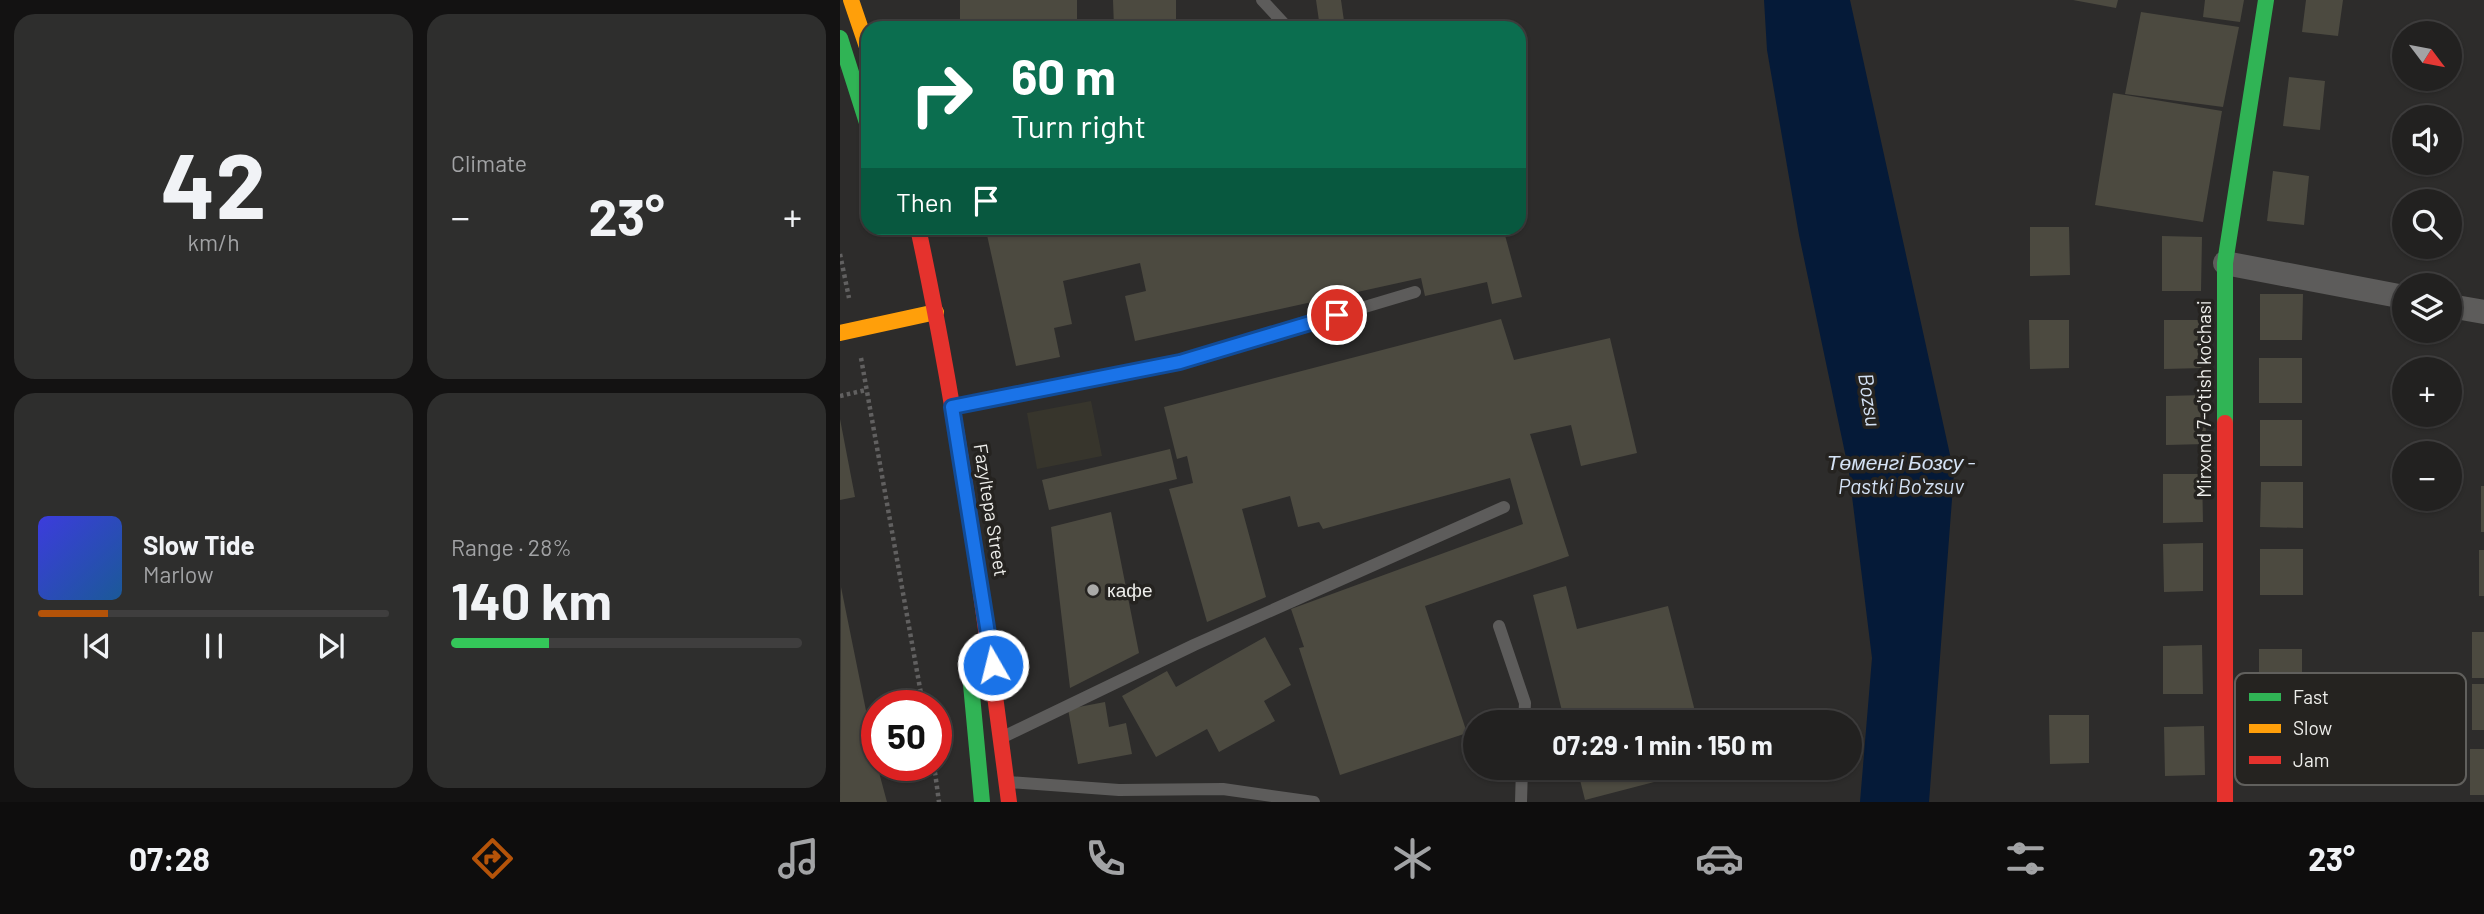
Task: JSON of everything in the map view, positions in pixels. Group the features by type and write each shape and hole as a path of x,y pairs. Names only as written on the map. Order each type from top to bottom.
{"main road":[{"path":"851,0 861,29"},
{"name":"Mirxond 7-o'tish ko'chasi","path":"2225,802 2225,263 2266,0"},
{"path":"840,38 861,104"},
{"name":"Fazyltepa Street","path":"920,235 952,407 1003,737 1010,802"},
{"path":"848,332 936,312"},
{"path":"967,646 982,802"}],"street":[{"path":"2225,263 2392,295"},
{"path":"2462,308 2484,312"}],"lane":[{"path":"1262,0 1282,21"},
{"path":"952,407 1180,362 1415,292"},
{"path":"1003,737 1194,645 1504,507"},
{"path":"1499,626 1525,703 1525,710"},
{"path":"1521,802 1522,780"},
{"path":"1008,782 1119,790 1223,789 1314,802"}],"path":[{"path":"840,254 848,332 866,390 920,690"},
{"path":"840,396 866,390"},
{"path":"936,781 939,802"}],"shaded area":[{"path":"1091,401 1102,456 1037,469 1027,413"}],"water":[{"name":"Төменгі Бозсу - Pastki Boʻzsuv","path":"1764,0 1850,0 1954,473 1929,802 1860,802 1872,658 1849,472 1799,235 1767,50"}],"building":[{"path":"960,0 1077,0 1077,21 960,21"},
{"path":"1113,0 1176,0 1176,21 1114,21"},
{"path":"1316,0 1341,0 1344,21 1319,21"},
{"path":"2073,0 2118,0 2116,8"},
{"path":"2205,0 2244,0 2240,22 2203,17"},
{"path":"2306,0 2343,0 2338,36 2302,32"},
{"path":"2141,12 2239,27 2223,107 2125,94"},
{"path":"2289,77 2325,81 2320,130 2283,126"},
{"path":"2113,93 2222,111 2203,222 2095,205"},
{"path":"2273,171 2309,176 2304,225 2267,221"},
{"path":"2030,227 2069,227 2070,275 2030,276"},
{"path":"987,235 1505,235 1522,297 1492,304 1487,282 1425,296 1421,278 1135,341 1125,296 1146,291 1140,263 1063,281 1072,324 1054,328 1060,357 1016,366"},
{"path":"2162,236 2202,237 2201,291 2162,291"},
{"path":"2260,294 2303,294 2302,340 2260,340"},
{"path":"1501,319 1514,360 1610,338 1637,453 1581,466 1571,425 1530,434 1569,556 1425,606 1463,721 1463,734 1340,775 1299,648 1304,647 1291,609 1523,524 1510,478 1323,529 1319,522 1298,527 1290,496 1242,509 1266,597 1207,622 1169,489 1193,483 1187,456 1177,459 1164,407"},
{"path":"2029,320 2069,320 2069,368 2030,369"},
{"path":"2164,320 2203,320 2204,368 2164,369"},
{"path":"2259,358 2302,358 2302,403 2259,403"},
{"path":"2205,395 2206,444 2166,445 2166,396"},
{"path":"840,419 855,497 840,500"},
{"path":"2260,420 2302,420 2302,466 2260,466"},
{"path":"1170,449 1177,479 1049,510 1042,480"},
{"path":"2163,474 2202,474 2203,522 2163,523"},
{"path":"2261,482 2303,482 2303,528 2260,527"},
{"path":"2481,486 2484,486 2484,532 2481,532"},
{"name":"кафе","path":"1111,512 1139,653 1070,688 1051,527"},
{"path":"2203,543 2203,591 2164,592 2163,544"},
{"path":"2260,549 2303,549 2303,595 2260,595"},
{"path":"2479,550 2484,550 2484,596 2479,596"},
{"path":"1566,586 1577,629 1668,606 1695,710 1562,710 1533,595"},
{"path":"841,587 862,690 861,781 881,781 887,802 840,802"},
{"path":"2472,632 2484,632 2484,678 2472,678"},
{"path":"1265,637 1291,685 1264,701 1275,721 1219,752 1207,729 1156,757 1122,696 1167,671 1176,687"},
{"path":"2202,645 2203,694 2163,694 2163,646"},
{"path":"2259,649 2302,649 2302,673 2259,673"},
{"path":"2472,684 2484,684 2484,730 2472,730"},
{"path":"1105,702 1109,727 1126,723 1132,754 1078,764 1068,709"},
{"path":"2049,715 2089,715 2089,763 2050,764"},
{"path":"2204,726 2205,775 2165,776 2164,727"},
{"path":"2470,749 2484,749 2484,795 2470,795"},
{"path":"1580,780 1662,780 1585,800"}],"traffic: fast":[{"path":"2225,423 2225,263 2266,0"},
{"path":"840,38 861,104"},
{"path":"969,663 982,802"}],"traffic: slow":[{"path":"851,0 861,29"},
{"path":"840,333 936,312"}],"traffic: jam":[{"path":"919,235 958,442 1009,802"},
{"path":"2225,423 2225,802"}],"place":[{"name":"кафе","path":"1093,590"}],"route":[{"path":"993,665 952,407 1180,362 1337,315"}],"water label":[{"name":"Bozsu","path":"1869,400"}]}
